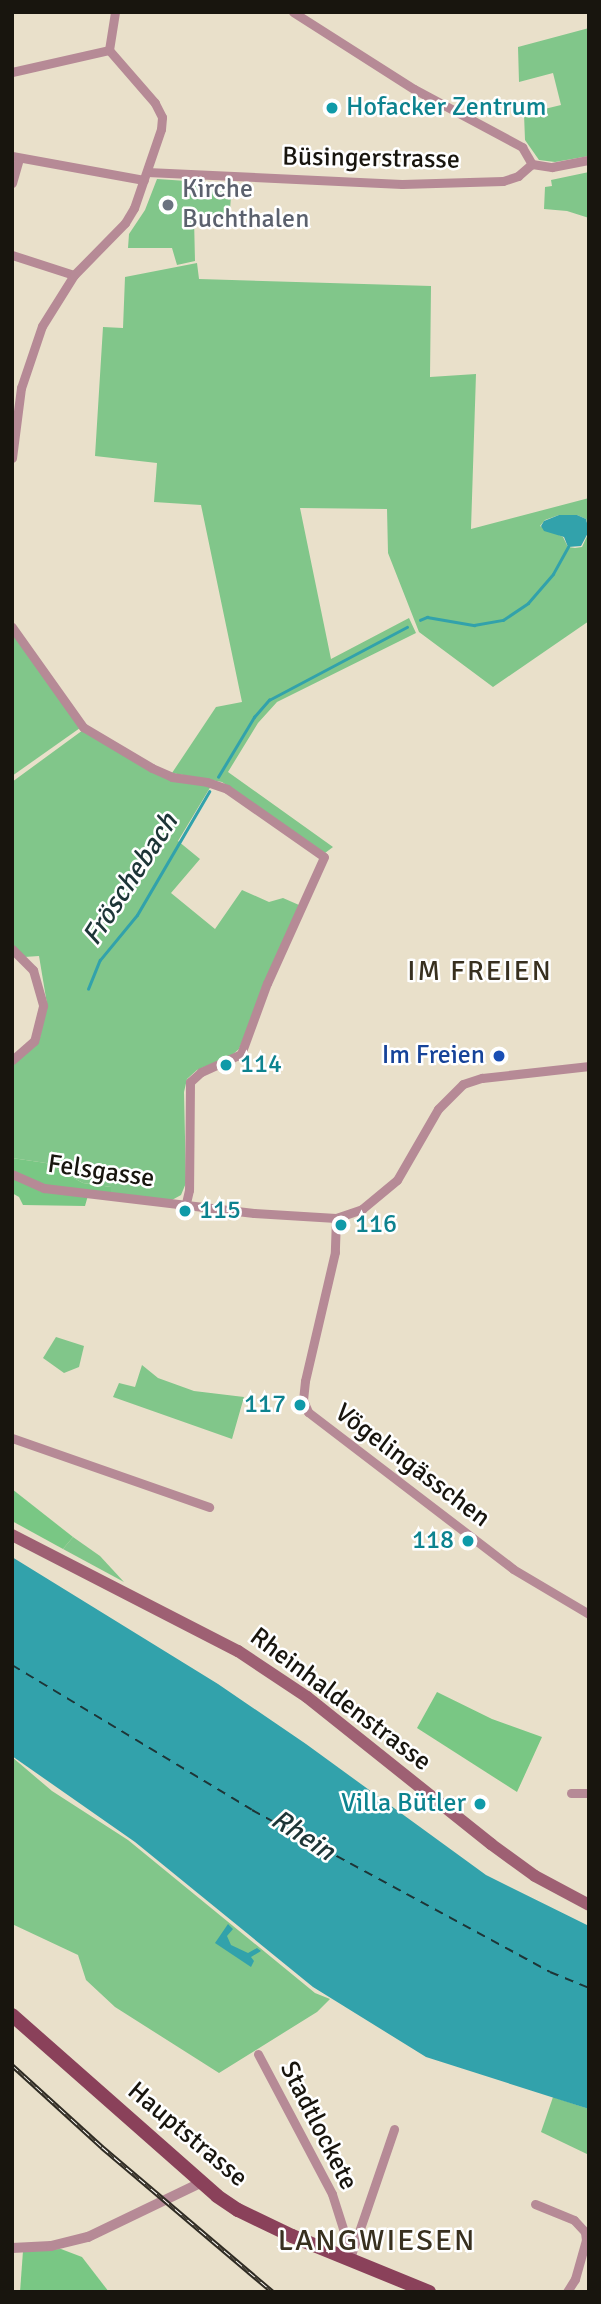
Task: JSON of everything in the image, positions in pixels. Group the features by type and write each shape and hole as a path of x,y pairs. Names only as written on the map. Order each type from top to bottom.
{"main road":[{"name":"Rheinhaldenstrasse","path":"12,1535 238,1651 307,1697 535,1876 589,1905"},
{"name":"Hauptstrasse","path":"12,2015 200,2183 238,2210 429,2292"}],"street":[{"path":"12,458 21,388 39,333 58,296 122,228 134,208 161,129 161,113 109,50 115,12"},
{"path":"293,12 414,89 522,147 532,164 552,167 589,160"},
{"path":"12,72 109,50"},
{"path":"12,183 16,157"},
{"name":"Büsingerstrasse","path":"16,157 145,176 402,184 503,181 518,176 532,164"},
{"path":"12,255 75,275"},
{"path":"12,627 83,727 152,768 173,777 207,782 227,789 324,857 267,983 240,1054 201,1072 190,1082 189,1190 186,1203"},
{"path":"12,949 33,970 43,1006 34,1041 12,1060"},
{"path":"336,1217 362,1209 397,1180 438,1109 463,1084 482,1078 589,1066"},
{"name":"Felsgasse","path":"12,1174 44,1188 254,1213 336,1217"},
{"name":"Vögelingässchen","path":"336,1217 335,1252 305,1381 303,1400 308,1412 513,1569 589,1614"},
{"path":"12,1438 209,1507"},
{"path":"570,1793 589,1793"},
{"name":"Stadtlockete","path":"258,2054 332,2194 345,2238 345,2258"},
{"path":"345,2258 352,2252 394,2129"},
{"path":"12,2248 51,2246 88,2237 200,2183"},
{"path":"535,2204 574,2220 585,2232 586,2240 575,2279 567,2292"}],"green space":[{"path":"589,28 589,156 555,162 539,160 525,140 524,114 561,105 553,73 519,82 518,47"},
{"path":"589,172 589,218 567,211 544,209 545,187 552,186 551,180"},
{"path":"157,179 232,184 229,222 194,218 195,261 177,265 172,248 128,248 129,234 145,210"},
{"path":"197,263 199,279 431,286 430,377 476,374 471,529 589,498 589,526 586,519 577,515 559,515 545,520 540,526 563,537 568,547 575,548 582,547 589,532 589,621 493,687 419,632 388,553 387,509 300,508 331,659 409,618 416,633 277,702 258,723 228,772 333,847 325,853 222,782 172,773 216,707 242,702 201,505 154,502 157,463 95,456 103,327 123,328 125,277"},
{"path":"12,633 80,728 12,776"},
{"path":"83,730 146,769 211,786 178,841 200,859 171,893 215,929 242,890 269,902 283,898 299,905 239,1049 231,1056 197,1070 187,1079 184,1092 186,1183 181,1195 172,1200 111,1194 111,1187 83,1183 46,1163 12,1158 12,1062 40,1037 47,1004 39,956 24,957 12,946 12,782"},
{"path":"12,1158 46,1163 83,1183 111,1187 111,1194 89,1192 85,1206 23,1205 19,1197 12,1193"},
{"path":"56,1337 84,1346 79,1367 64,1373 43,1358"},
{"path":"142,1365 158,1378 194,1391 244,1397 232,1439 113,1397 119,1383 135,1387"},
{"path":"12,1489 73,1537 63,1549 12,1521"},
{"path":"73,1537 100,1556 124,1582 63,1549"},
{"path":"437,1692 492,1719 542,1737 517,1792 417,1728"},
{"path":"12,1757 52,1791 128,1840 315,1993 330,1999 317,2012 219,2073 115,2007 86,1980 78,1955 12,1924"},
{"path":"553,2097 589,2109 589,2155 541,2132"},
{"path":"61,2249 82,2257 109,2292 20,2292 23,2251"}],"water":[{"path":"559,515 577,515 586,519 589,531 581,546 568,547 564,537 544,531 541,526 544,521"},
{"name":"Rhein","path":"12,1557 218,1684 306,1744 486,1875 589,1926 589,2109 426,2057 313,1987 135,1842 12,1756"},
{"path":"228,1924 233,1929 227,1936 231,1945 248,1953 257,1948 261,1951 251,1957 254,1961 251,1967 215,1943"}],"waterway":[{"name":"Fröschebach","path":"420,620 427,617 474,625 503,620 528,603 553,574 568,547"},
{"name":"Fröschebach","path":"218,777 254,717 269,700 407,627"},
{"name":"Fröschebach","path":"88,989 100,960 137,915 209,792"}],"ferry route":[{"path":"12,1665 252,1810 550,1972 589,1988"}],"railway":[{"path":"12,2065 102,2147 273,2292"}],"place":[{"name":"Hofacker Zentrum","path":"332,108"},
{"name":"Kirche Buchthalen","path":"168,205"},
{"name":"Im Freien","path":"499,1056"},
{"name":"114","path":"226,1065"},
{"name":"115","path":"185,1211"},
{"name":"116","path":"341,1225"},
{"name":"117","path":"300,1405"},
{"name":"118","path":"468,1541"},
{"name":"Villa Bütler","path":"480,1804"}],"district":[{"name":"IM FREIEN","path":"480,971"},
{"name":"LANGWIESEN","path":"377,2241"}]}
